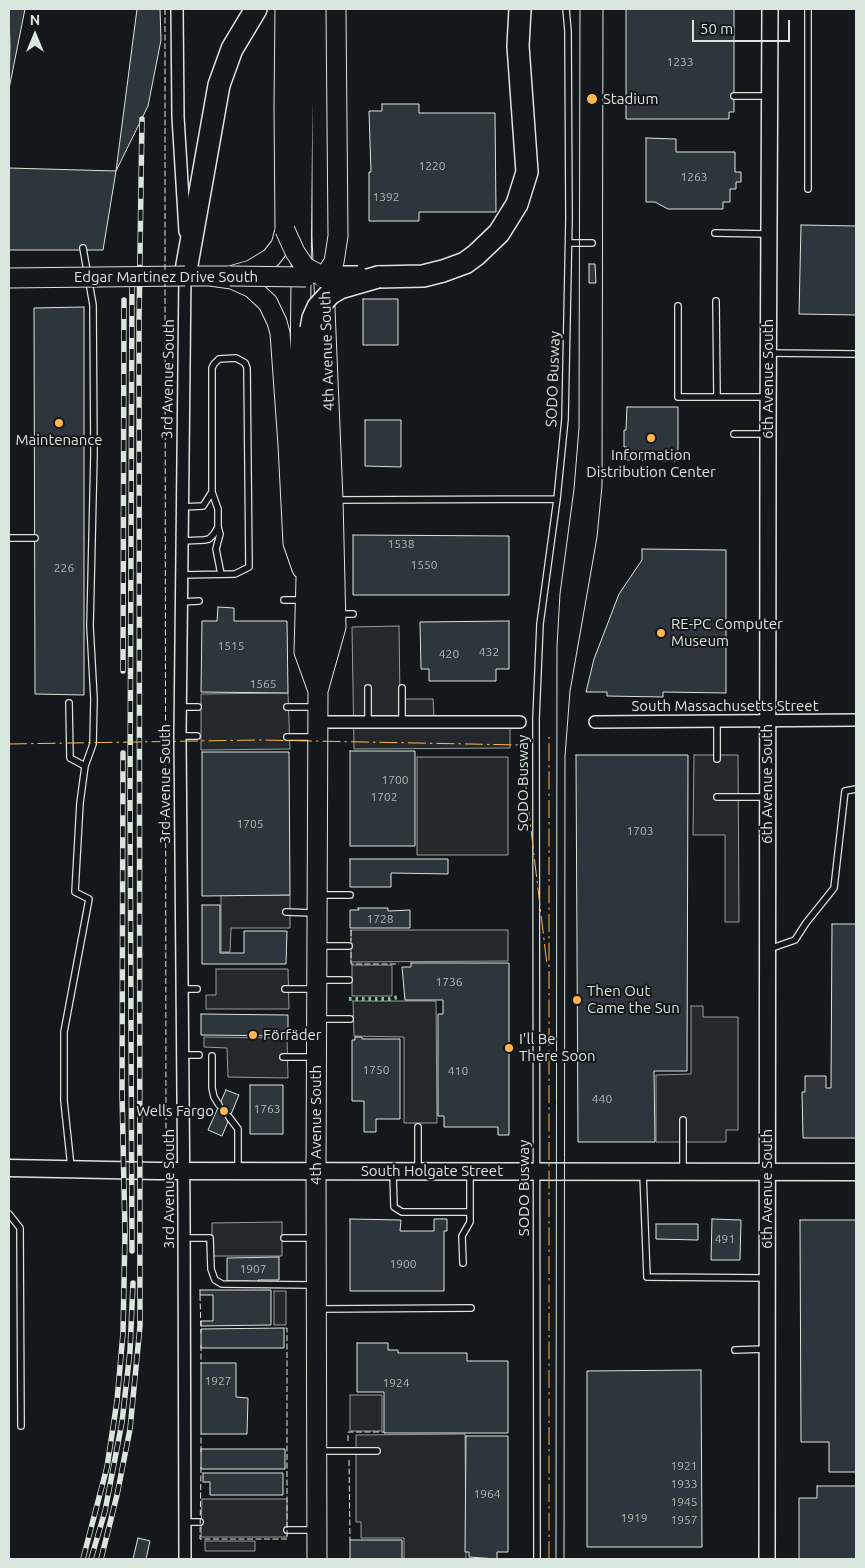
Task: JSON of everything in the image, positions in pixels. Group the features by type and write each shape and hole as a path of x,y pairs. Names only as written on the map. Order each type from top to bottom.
{"highway":[{"path":"185,276 219,85 232,49 256,9"},
{"path":"315,277 423,276 465,263 499,233 517,204 527,172 518,46 520,9"},
{"path":"311,329 318,307 330,294 345,286 378,277"}],"main road":[{"path":"230,276 258,267 272,258 281,245 285,230 285,9"},
{"name":"4th Avenue South","path":"304,9 300,372 307,542 304,652 318,714 316,985 317,1559"},
{"name":"4th Avenue South","path":"322,9 322,237 337,619"},
{"path":"318,714 322,653 337,619 320,501 308,290 315,277 334,262 338,236 336,9"},
{"path":"285,230 290,244 299,259 315,277"},
{"path":"210,276 232,279 252,288 268,303 278,322 288,436 293,543 306,581"},
{"name":"Edgar Martinez Drive South","path":"9,278 315,277"},
{"name":"South Holgate Street","path":"9,1168 184,1171 856,1172"}],"street":[{"name":"3rd Avenue South","path":"177,9 178,117 185,237 180,707 185,1559"},
{"name":"6th Avenue South","path":"766,1559 770,9"},
{"path":"318,714 368,722 520,722"},
{"name":"South Massachusetts Street","path":"595,722 856,720"}],"lane":[{"name":"SODO Busway","path":"537,1559 536,720 540,624 557,499 565,419 569,242 568,30 566,9"},
{"path":"808,9 808,189"},
{"path":"734,96 770,96"},
{"path":"715,234 768,234"},
{"path":"569,242 592,243"},
{"path":"71,1170 64,1101 64,1032 89,899 75,892 80,803 85,766 92,744 94,699 90,626 94,454 92,304 83,248"},
{"path":"716,301 717,397"},
{"path":"678,306 678,398 768,397"},
{"path":"768,353 856,354"},
{"path":"181,575 235,574 249,567 247,368 245,363 236,358 219,359 212,368 212,492 218,509 220,534 216,549 222,574"},
{"path":"734,434 768,434"},
{"path":"182,507 203,506 212,492"},
{"path":"333,500 557,499"},
{"path":"182,540 209,539 218,527"},
{"path":"9,538 35,538"},
{"path":"284,600 306,600"},
{"path":"181,602 199,602"},
{"path":"368,688 368,722"},
{"path":"402,688 402,722"},
{"path":"69,703 70,758 85,766"},
{"path":"180,707 198,707"},
{"path":"287,707 318,714"},
{"path":"286,736 318,714"},
{"path":"717,721 717,759"},
{"path":"180,736 197,736"},
{"path":"767,950 795,940 834,888 845,791 856,788"},
{"path":"717,797 767,797"},
{"path":"286,912 350,895"},
{"path":"317,946 349,946"},
{"path":"285,989 349,980"},
{"path":"182,988 197,989"},
{"path":"316,1019 350,1019"},
{"path":"182,1055 199,1056"},
{"path":"212,1056 212,1088 214,1097 219,1105"},
{"path":"283,1057 316,1057"},
{"path":"229,1117 238,1129 238,1171"},
{"path":"683,1172 684,1120"},
{"path":"418,1128 418,1171"},
{"path":"392,1171 394,1207 402,1212 470,1212"},
{"path":"463,1263 462,1236 470,1222 470,1171"},
{"path":"643,1172 647,1277 768,1278"},
{"path":"9,1214 20,1228 21,1426"},
{"path":"184,1238 210,1238 210,1269 212,1275 219,1282 229,1285 316,1285"},
{"path":"284,1238 316,1238"},
{"path":"316,1309 472,1308"},
{"path":"735,1350 768,1349"},
{"path":"316,1451 377,1451"},
{"path":"184,1522 200,1522"},
{"path":"287,1530 317,1530"}],"shaded area":[{"path":"399,626 400,699 433,699 434,718 510,717 510,748 354,749 352,627"},
{"path":"288,693 290,749 201,750 201,694"},
{"path":"694,755 738,755 739,922 725,922 725,835 693,835"},
{"path":"417,757 508,757 508,855 417,855"},
{"path":"221,895 290,895 290,928 231,928 230,952 221,952"},
{"path":"351,930 508,930 508,961 351,962"},
{"path":"352,965 392,965 392,996 352,996"},
{"path":"216,969 288,969 289,1009 206,1009 206,995 216,995"},
{"path":"353,1001 436,1001 437,1123 404,1123 404,1037 354,1036"},
{"path":"691,1006 703,1006 703,1017 738,1017 738,1130 726,1130 726,1142 656,1142 656,1075 691,1074"},
{"path":"204,1037 287,1038 288,1078 228,1077 227,1048 204,1047"},
{"path":"282,1222 282,1256 212,1256 212,1223"},
{"path":"274,1291 286,1291 286,1325 274,1325"},
{"path":"350,1395 382,1395 382,1431 350,1431"},
{"path":"465,1434 466,1559 404,1559 404,1538 361,1538 361,1522 356,1522 356,1435"},
{"path":"202,1499 287,1499 287,1537 201,1537"},
{"path":"205,1541 255,1541 255,1551 205,1551"}],"building":[{"path":"9,9 25,9 9,89 10,47"},
{"path":"9,9 160,9 161,40 148,106 116,171 9,168"},
{"path":"9,9 137,9 116,171 103,250 9,250"},
{"path":"626,9 734,9 734,112 729,112 729,119 626,119"},
{"path":"382,104 419,104 419,113 495,113 496,212 419,212 419,221 369,221 369,172 371,172 369,111 382,111"},
{"path":"646,138 676,139 676,152 735,152 735,172 741,172 741,182 736,182 736,189 730,189 730,202 723,202 723,209 668,209 655,202 646,202"},
{"path":"801,225 856,226 856,315 799,314"},
{"path":"589,264 595,264 596,283 589,283"},
{"path":"363,299 398,299 398,345 363,345"},
{"name":"Maintenance","path":"84,307 84,695 35,694 34,308"},
{"name":"Information Distribution Center","path":"627,407 678,407 678,461 627,460 627,447 624,447 624,430 626,430"},
{"path":"365,420 401,420 401,467 365,466"},
{"path":"353,535 509,536 509,595 353,595"},
{"path":"642,549 726,550 726,693 663,692 663,697 607,696 607,692 586,692 594,659 619,594 642,560"},
{"path":"218,607 234,608 234,621 287,621 288,693 201,692 202,621 217,621"},
{"path":"509,621 509,669 496,669 496,681 429,681 429,669 421,669 420,622"},
{"path":"350,751 415,751 415,846 350,846"},
{"path":"202,752 289,752 290,895 202,896"},
{"path":"576,755 688,755 687,1071 654,1071 655,1142 578,1142"},
{"path":"350,859 448,859 448,874 391,873 391,887 350,887"},
{"path":"202,905 220,905 220,953 244,953 244,931 287,931 286,964 202,964"},
{"path":"358,908 388,908 388,911 410,910 410,928 350,928 350,910 359,910"},
{"path":"832,924 856,924 856,1138 803,1138 802,1092 805,1092 805,1076 826,1076 826,1088 831,1088"},
{"path":"411,963 509,963 509,1135 498,1135 498,1127 444,1127 444,1116 438,1116 438,1014 443,1014 443,1000 405,1000 402,967 411,967"},
{"path":"201,1014 288,1015 288,1036 201,1035"},
{"path":"355,1037 362,1037 362,1039 400,1039 400,1119 376,1119 376,1132 364,1132 364,1101 352,1101 352,1040 355,1040"},
{"path":"250,1085 283,1085 283,1134 250,1134"},
{"name":"Wells Fargo","path":"226,1090 239,1095 222,1136 208,1130"},
{"path":"350,1219 401,1220 400,1231 434,1231 434,1219 447,1219 447,1231 444,1231 444,1291 350,1291"},
{"path":"712,1219 741,1220 740,1260 711,1260"},
{"path":"800,1220 856,1220 856,1472 829,1472 829,1442 801,1442"},
{"path":"656,1224 698,1224 698,1240 656,1239"},
{"path":"279,1257 279,1280 258,1280 258,1283 227,1281 227,1258"},
{"path":"200,1290 271,1290 271,1325 201,1326 201,1321 213,1321 213,1295 200,1295"},
{"path":"284,1328 284,1348 201,1348 201,1329"},
{"path":"357,1343 388,1343 388,1350 398,1350 398,1353 467,1353 467,1361 508,1361 508,1433 384,1433 384,1392 357,1392"},
{"path":"201,1363 236,1363 236,1397 248,1398 247,1434 201,1434"},
{"path":"701,1370 702,1547 587,1547 587,1371"},
{"path":"466,1436 508,1436 508,1552 497,1552 497,1559 469,1557 469,1552 465,1552"},
{"path":"201,1449 285,1449 285,1469 201,1469"},
{"path":"203,1473 283,1473 283,1495 210,1495 210,1482 203,1482"},
{"path":"817,1486 856,1486 856,1559 799,1559 799,1498 817,1498"},
{"path":"138,1538 150,1541 146,1559 133,1559"},
{"path":"350,1540 402,1540 402,1559 350,1559"}],"tram line":[{"path":"556,1559 557,646 560,594 574,489 579,428 580,9"},
{"path":"564,1559 565,756 570,691 597,537 602,486 603,9"}],"railway":[{"path":"101,1559 117,1495 130,1429 140,1326 139,323 142,119"},
{"path":"132,283 130,798 132,1251"},
{"path":"123,671 124,300"},
{"path":"83,1559 107,1467 117,1401 123,1333 125,1233 122,1093 123,753"},
{"path":"91,1559 105,1511 122,1422 130,1351 133,1283"}],"hedge":[{"path":"349,999 390,999 398,997"}],"fence":[{"path":"165,9 165,271"},
{"path":"165,281 166,1137"},
{"path":"351,930 351,941"},
{"path":"351,952 351,964 399,964"},
{"path":"200,1295 201,1333"},
{"path":"201,1467 200,1539 287,1539 287,1328 284,1328"},
{"path":"201,1345 201,1363"},
{"path":"348,1441 348,1432 384,1432"},
{"path":"201,1434 201,1452"},
{"path":"349,1460 350,1540"}],"power":[{"path":"549,737 549,1559"},
{"path":"9,744 259,740 521,745 547,965"}],"place":[{"name":"Stadium","path":"592,99"},
{"name":"Maintenance","path":"59,423"},
{"name":"Information Distribution Center","path":"651,438"},
{"name":"RE-PC Computer Museum","path":"661,633"},
{"name":"Then Out Came the Sun","path":"577,1000"},
{"name":"Förfäder","path":"253,1035"},
{"name":"I'll Be There Soon","path":"509,1048"},
{"name":"Wells Fargo","path":"224,1111"}]}
